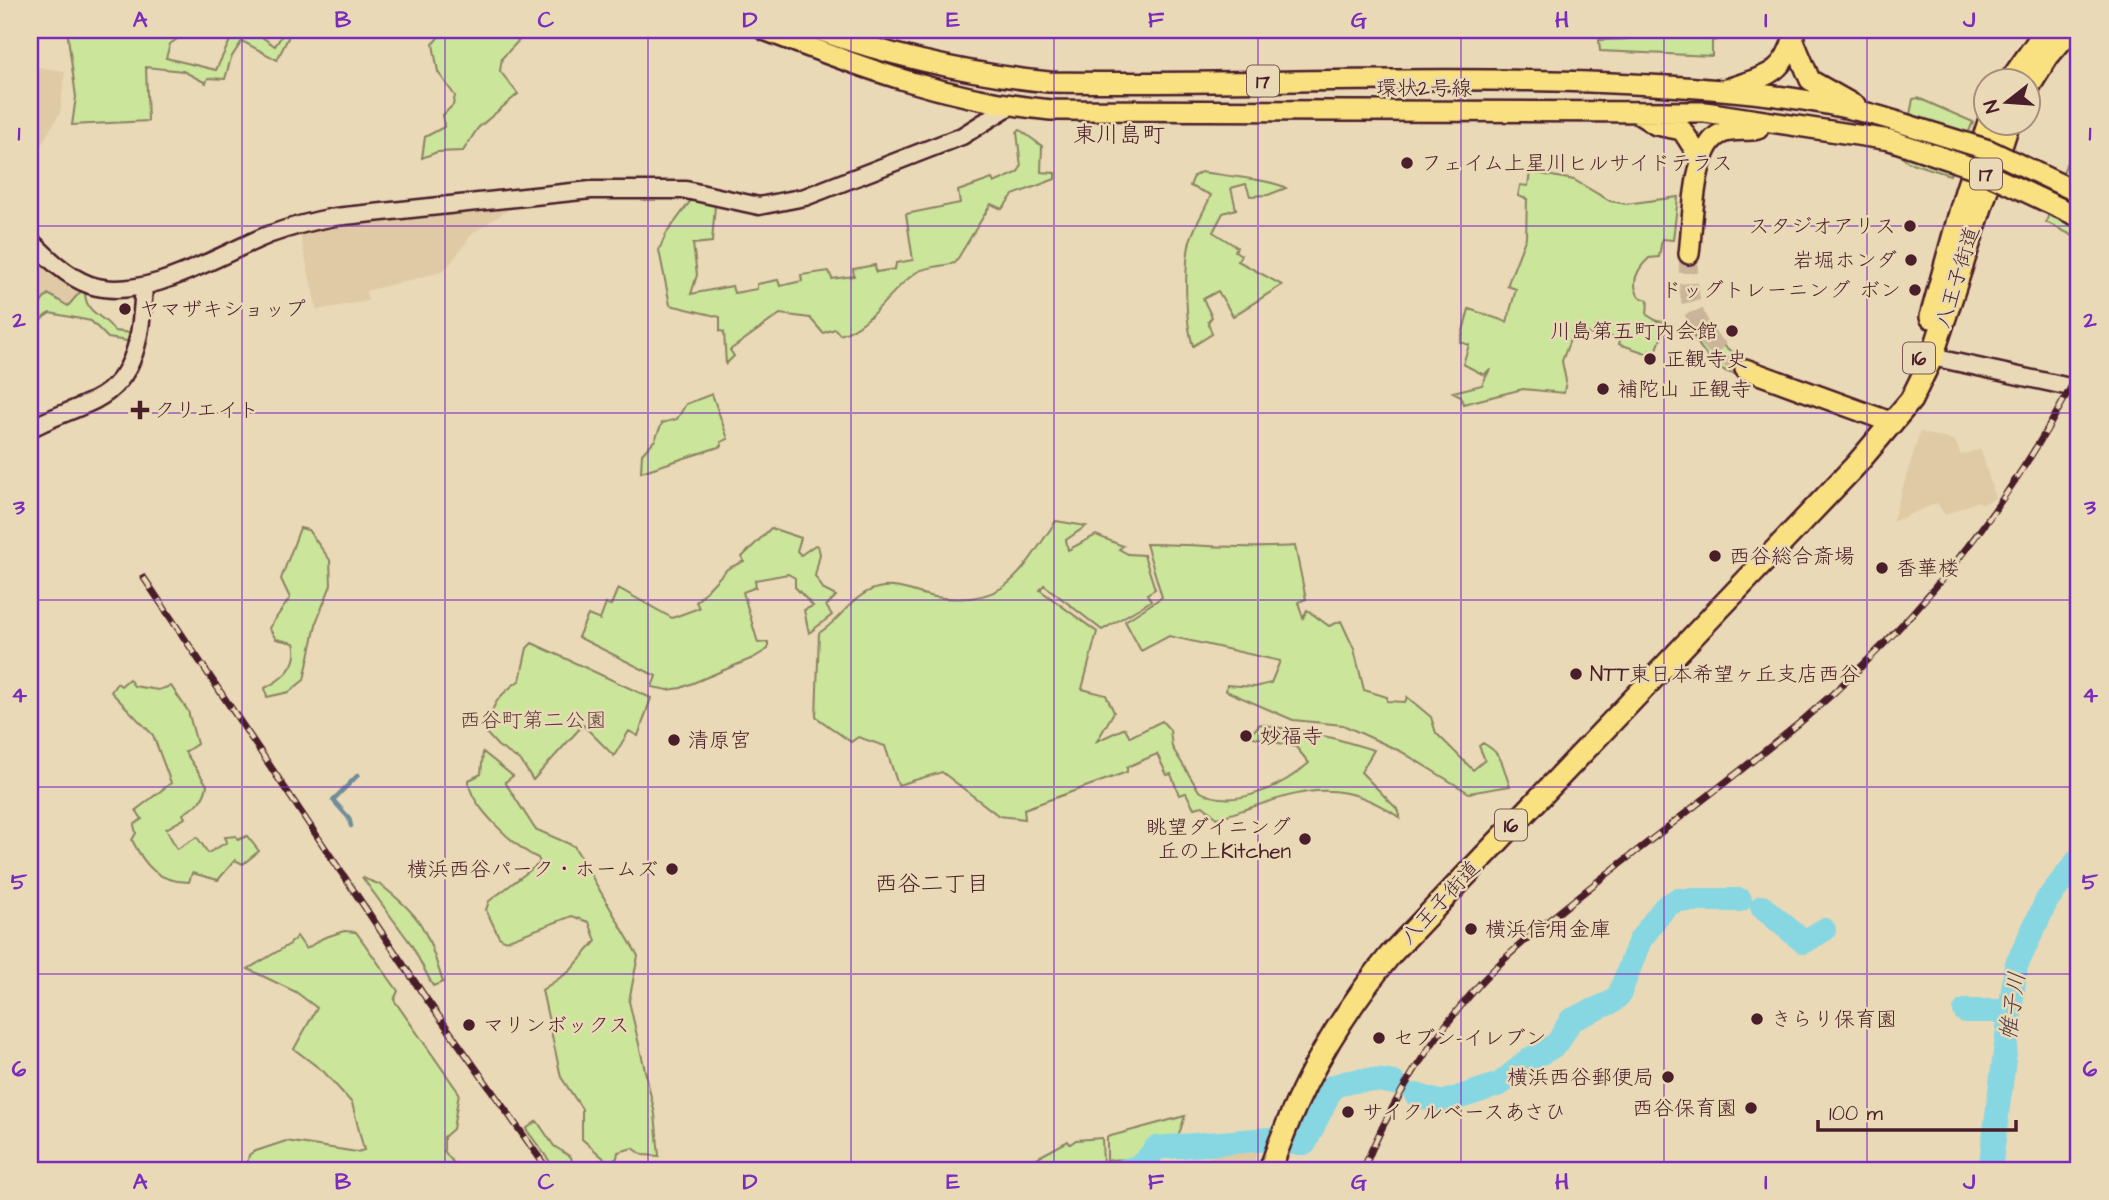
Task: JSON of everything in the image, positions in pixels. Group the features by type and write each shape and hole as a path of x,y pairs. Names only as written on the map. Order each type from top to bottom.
{"highway":[{"path":"2021,66 2046,30"},
{"path":"2042,66 2070,30"},
{"name":"八王子街道","path":"1888,421 1921,354 1966,191 1984,136"},
{"name":"八王子街道","path":"1270,1170 1304,1086 1329,1037 1359,993 1391,954 1805,517 1888,421 1911,400 1932,357 2004,136"}],"main road":[{"name":"環状2号線","path":"764,30 886,77 1010,106 1051,110 1705,112 1779,124 1892,130 1989,150 2079,193"},
{"name":"環状2号線","path":"818,30 914,61 973,73 1049,82 1528,80 1722,90 1869,113 1892,130 2079,216"},
{"path":"1722,90 1770,73 1785,62 1794,34"},
{"path":"1794,34 1810,80 1869,113"},
{"path":"1635,112 1656,125 1682,130 1700,159"},
{"path":"1689,254 1700,159 1716,136 1728,131 1753,130 1779,124"},
{"path":"1745,369 1888,421"}],"street":[{"path":"30,240 62,268 89,285 124,289 144,286 290,227 335,217 629,188 686,190 747,205 778,204 805,197 962,136 1010,106"},
{"path":"30,429 96,400 121,378 137,346 144,286"},
{"path":"1932,357 2079,389"}],"shaded area":[{"path":"30,66 65,71 60,113 30,159"},
{"path":"511,208 473,233 447,268 438,273 366,291 368,301 317,310 299,230 349,222"},
{"path":"30,252 81,291 68,306 48,295 30,316"},
{"path":"1920,432 1955,441 1961,455 1981,449 1995,498 1983,504 1978,501 1945,515 1937,503 1892,522"},
{"path":"1251,1144 1258,1147 1252,1170 1207,1170 1211,1158 1207,1157 1208,1149"}],"green space":[{"path":"67,30 190,30 170,44 166,58 216,70 235,30 260,30 259,35 275,46 281,37 281,30 287,30 288,38 277,60 242,41 231,58 225,79 208,78 206,83 183,71 146,67 148,121 72,125 76,97"},
{"path":"463,30 529,30 502,58 500,71 518,94 478,128 463,151 437,152 422,158 425,137 444,127 443,115 453,105 455,96 438,72 433,44 443,31 463,34"},
{"path":"1643,30 1730,30 1723,38 1712,41 1712,56 1600,51 1599,40 1628,39"},
{"path":"1918,98 1972,122 1950,175 1908,162 1902,157 1913,99"},
{"path":"1020,130 1042,146 1041,172 1055,173 1055,179 1013,195 1002,209 991,204 955,263 917,272 872,315 852,330 840,335 835,329 823,333 810,318 780,314 730,350 734,356 726,364 720,317 670,305 659,250 666,234 692,199 715,205 712,242 693,244 697,275 691,294 732,286 734,293 757,289 757,284 778,280 780,286 802,281 801,275 829,271 832,279 854,276 853,269 875,265 876,272 895,269 896,263 913,260 906,214 960,203 958,191 992,179 994,183 1017,173 1021,167 1017,132"},
{"path":"2068,159 2079,165 2079,239 2046,222"},
{"path":"1201,172 1259,180 1286,188 1268,195 1250,196 1246,184 1231,188 1236,209 1223,213 1213,232 1237,247 1235,251 1241,255 1238,261 1282,285 1233,316 1218,291 1203,299 1212,317 1208,322 1212,334 1193,346 1187,309 1188,252 1192,235 1211,195 1190,186 1194,176"},
{"path":"1530,172 1574,180 1610,201 1626,204 1678,197 1673,240 1662,239 1659,257 1649,258 1645,262 1635,281 1639,297 1648,300 1647,315 1657,321 1667,322 1656,352 1650,350 1649,354 1619,344 1620,340 1606,335 1607,329 1596,326 1593,335 1574,329 1562,361 1566,381 1564,393 1523,389 1463,404 1461,396 1453,392 1482,385 1490,369 1484,375 1463,364 1469,345 1460,342 1469,309 1507,322 1516,289 1507,286 1526,237 1527,199 1518,196 1520,185 1528,186"},
{"path":"81,291 85,293 86,301 93,311 114,331 132,333 134,342 108,338 91,321 50,313 36,327 30,346 30,316 48,294 68,306"},
{"path":"1704,318 1718,341 1742,360 1736,374 1720,368 1696,340 1688,325 1690,321"},
{"path":"712,394 728,439 721,442 722,446 641,472 642,454 655,440 662,423 677,419 686,404"},
{"path":"1056,521 1086,526 1066,540 1068,550 1096,535 1123,546 1119,549 1128,554 1144,555 1155,589 1147,594 1151,601 1102,630 1044,585 1040,590 1097,632 1082,689 1106,695 1114,712 1097,741 1125,728 1130,737 1162,721 1170,730 1172,747 1199,791 1227,798 1242,797 1272,787 1309,763 1296,747 1249,736 1260,724 1333,738 1374,750 1361,772 1397,809 1400,818 1375,803 1352,794 1330,791 1288,796 1217,818 1203,806 1194,808 1186,793 1179,795 1171,774 1167,775 1157,754 1127,767 1127,772 1024,809 1025,819 999,816 942,772 898,785 885,746 858,737 851,742 816,717 819,633 854,601 869,591 885,587 960,599 980,597 996,591 1021,571"},
{"path":"300,528 308,530 330,560 331,585 317,620 304,680 289,692 267,697 265,688 284,676 295,658 294,643 276,639 269,628 290,598 281,579"},
{"path":"771,528 801,538 797,551 801,555 815,545 818,546 820,554 815,576 824,590 836,596 826,606 832,615 809,633 804,610 813,606 795,587 795,578 788,574 755,580 756,587 743,592 758,643 768,642 768,649 681,688 668,690 652,687 656,676 578,637 588,615 600,620 606,604 611,605 618,588 672,618 699,608 696,602 727,569 744,561 742,557"},
{"path":"1146,544 1295,546 1306,599 1298,602 1303,618 1307,610 1329,626 1341,621 1354,649 1364,690 1387,697 1387,701 1405,702 1407,697 1431,717 1436,733 1473,770 1485,760 1479,746 1483,743 1499,757 1510,786 1469,793 1402,752 1343,725 1293,720 1226,691 1227,685 1255,687 1271,683 1280,661 1169,636 1141,651 1125,621 1162,597"},
{"name":"西谷町第二公園","path":"532,643 651,698 638,736 629,731 614,756 583,725 533,780 521,761 498,746 487,734 496,702 520,680 527,648"},
{"path":"129,679 134,686 158,690 171,686 188,711 197,744 185,752 207,785 199,802 183,814 185,818 166,829 177,849 197,837 208,853 227,842 225,837 236,836 238,840 247,836 259,851 243,864 235,860 218,880 192,873 189,882 161,876 142,858 132,840 136,833 134,825 142,819 136,810 171,783 153,735 111,692 117,683 121,686"},
{"path":"483,752 513,776 505,782 535,829 574,846 638,956 629,1001 655,1114 659,1156 643,1155 633,1148 618,1152 617,1158 609,1163 582,1139 582,1109 561,1077 542,990 570,971 596,941 589,922 572,916 506,941 499,937 486,910 489,901 540,863 538,858 518,846 495,825 476,801 469,780 481,774"},
{"path":"362,877 382,886 416,918 428,938 443,982 433,986 411,944"},
{"path":"344,931 356,932 398,991 394,1000 459,1093 453,1129 444,1137 444,1151 459,1170 246,1170 249,1155 253,1152 286,1141 357,1152 364,1150 352,1103 324,1072 294,1049 317,1008 296,992 248,969 290,944 297,936 306,949 323,938"},
{"path":"1185,1116 1177,1140 1153,1144 1134,1164 1129,1159 1107,1160 1107,1137"},
{"path":"537,1121 554,1146 571,1157 574,1170 556,1170 526,1129"},
{"path":"1102,1138 1103,1165 1127,1164 1131,1168 1044,1170 1037,1158 1068,1141 1070,1144 1076,1140"}],"waterway":[{"path":"351,826 349,818 333,800 358,775"},
{"name":"帷子川","path":"1990,1170 2016,966 2047,900 2079,859"},
{"path":"1416,1095 1442,1103 1500,1084 1529,1060 1557,1044 1571,1020 1612,1002 1619,995 1640,940 1665,907 1677,900 1740,900"},
{"path":"1762,907 1804,942 1824,930"},
{"path":"1965,1011 2009,1011"},
{"path":"1293,1143 1305,1143 1332,1087 1362,1080 1394,1083"},
{"path":"1125,1170 1143,1163 1156,1148 1269,1139"}],"tunnel":[{"path":"1689,254 1689,291 1697,321 1715,346 1745,369"}],"railway":[{"path":"1363,1170 1386,1120 1427,1050 1478,986 1552,918 1803,720 1885,643 1923,602 1958,559 2023,469 2079,372"},
{"path":"144,578 423,994 548,1170"}],"place":[{"name":"フェイム上星川ヒルサイドテラス","path":"1407,163"},
{"name":"スタジオアリス","path":"1910,226"},
{"name":"岩堀ホンダ","path":"1911,260"},
{"name":"ドッグトレーニング ボン","path":"1915,290"},
{"name":"ヤマザキショップ","path":"125,309"},
{"name":"川島第五町内会館","path":"1732,331"},
{"name":"正観寺史","path":"1650,359"},
{"name":"補陀山 正観寺","path":"1603,389"},
{"name":"クリエイト","path":"140,410"},
{"name":"西谷総合斎場","path":"1715,556"},
{"name":"香華楼","path":"1882,568"},
{"name":"NTT東日本希望ヶ丘支店西谷","path":"1576,674"},
{"name":"妙福寺","path":"1246,736"},
{"name":"清原宮","path":"674,740"},
{"name":"眺望ダイニング 丘の上Kitchen","path":"1305,839"},
{"name":"横浜西谷パーク・ホームズ","path":"672,869"},
{"name":"横浜信用金庫","path":"1471,929"},
{"name":"きらり保育園","path":"1757,1019"},
{"name":"マリンボックス","path":"469,1025"},
{"name":"セブン-イレブン","path":"1379,1038"},
{"name":"横浜西谷郵便局","path":"1668,1077"},
{"name":"西谷保育園","path":"1751,1108"},
{"name":"サイクルベースあさひ","path":"1348,1112"}],"district":[{"name":"東川島町","path":"1119,134"},
{"name":"西谷二丁目","path":"932,883"}]}
